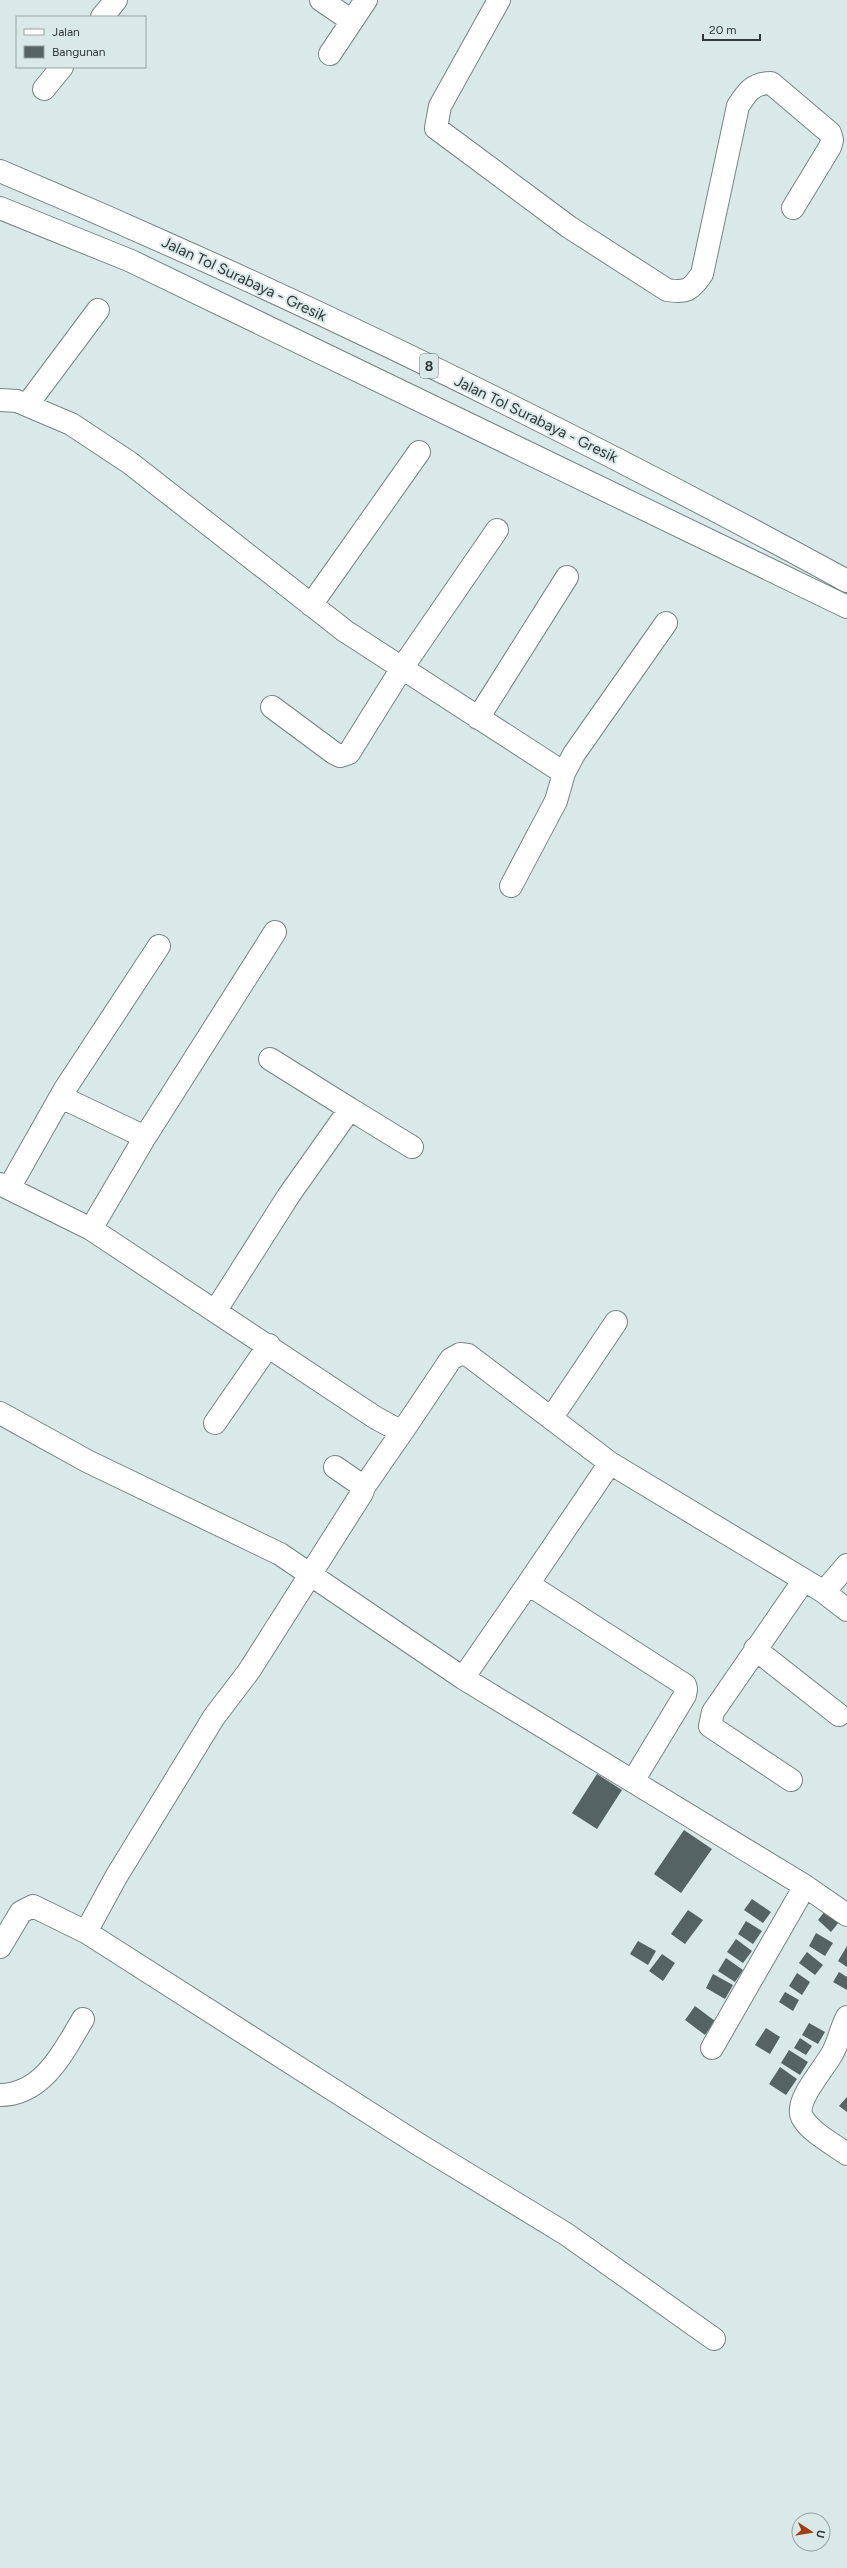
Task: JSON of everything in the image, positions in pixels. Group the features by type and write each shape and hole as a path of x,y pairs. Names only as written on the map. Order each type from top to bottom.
{"main road":[{"path":"103,16 116,0"},
{"path":"321,0 352,21"},
{"path":"330,54 366,0"},
{"path":"499,0 440,106 436,128 569,227 667,290 682,292 690,288 702,274 738,106 748,91 759,83 770,83 830,133 832,140 830,147 793,208"},
{"path":"44,89 61,68"},
{"name":"Jalan Tol Surabaya - Gresik","path":"0,171 134,228 402,353 658,480 847,581"},
{"name":"Jalan Tol Surabaya - Gresik","path":"0,208 131,261 847,607"},
{"path":"27,405 98,310"},
{"path":"0,400 17,401 71,424 130,462 345,631 564,773"},
{"path":"311,605 420,452"},
{"path":"272,706 334,753 344,755 348,753 402,668 497,530"},
{"path":"478,718 567,577"},
{"path":"511,886 556,801 564,773 666,623"},
{"path":"91,1229 145,1137 275,932"},
{"path":"158,946 104,1026 5,1186 91,1229 269,1345 376,1418 402,1432"},
{"path":"270,1059 412,1147"},
{"path":"61,1097 145,1137"},
{"path":"216,1310 289,1195 350,1109"},
{"path":"552,1417 616,1322"},
{"path":"215,1423 269,1345"},
{"path":"86,1932 116,1877 214,1717 248,1671 310,1576 364,1487 451,1359 460,1354 468,1354 610,1463 824,1592 847,1610"},
{"path":"0,1413 87,1461 269,1548 463,1678 805,1886 847,1916"},
{"path":"463,1678 610,1463"},
{"path":"335,1467 364,1487"},
{"path":"824,1592 847,1565"},
{"path":"791,1780 710,1726 713,1712 804,1580"},
{"path":"528,1584 684,1684 686,1689 685,1696 633,1782"},
{"path":"755,1650 839,1715"},
{"path":"712,2048 805,1886"},
{"path":"0,1947 21,1912 33,1906 86,1932 418,2144 566,2234 714,2339"},
{"path":"847,2017 840,2044 808,2090 800,2110 802,2117 810,2127 847,2154"},
{"path":"0,2095 11,2095 36,2084 60,2058 83,2019"}],"building":[{"path":"597,1774 622,1790 597,1829 572,1813"},
{"path":"684,1830 712,1849 681,1893 654,1874"},
{"path":"752,1899 771,1912 763,1923 744,1910"},
{"path":"688,1910 703,1920 685,1944 671,1934"},
{"path":"825,1911 839,1922 831,1932 818,1920"},
{"path":"746,1921 762,1931 753,1944 738,1934"},
{"path":"816,1933 833,1943 825,1956 809,1946"},
{"path":"736,1939 752,1951 743,1963 727,1952"},
{"path":"638,1941 656,1951 648,1965 630,1954"},
{"path":"847,1946 847,1967 838,1961"},
{"path":"807,1952 823,1965 815,1975 799,1963"},
{"path":"662,1954 675,1963 663,1981 649,1971"},
{"path":"726,1958 743,1970 735,1982 718,1971"},
{"path":"839,1972 847,1977 847,1990 833,1982"},
{"path":"797,1973 810,1982 802,1995 789,1986"},
{"path":"713,1974 733,1985 725,1999 706,1988"},
{"path":"785,1992 799,2000 793,2011 779,2002"},
{"path":"695,2006 715,2021 705,2035 685,2020"},
{"path":"809,2023 825,2032 818,2044 802,2035"},
{"path":"766,2028 780,2037 770,2054 755,2045"},
{"path":"800,2038 812,2046 806,2055 794,2048"},
{"path":"789,2050 808,2062 800,2075 781,2063"},
{"path":"780,2067 797,2079 786,2095 769,2084"},
{"path":"847,2097 847,2112 839,2106"}]}
